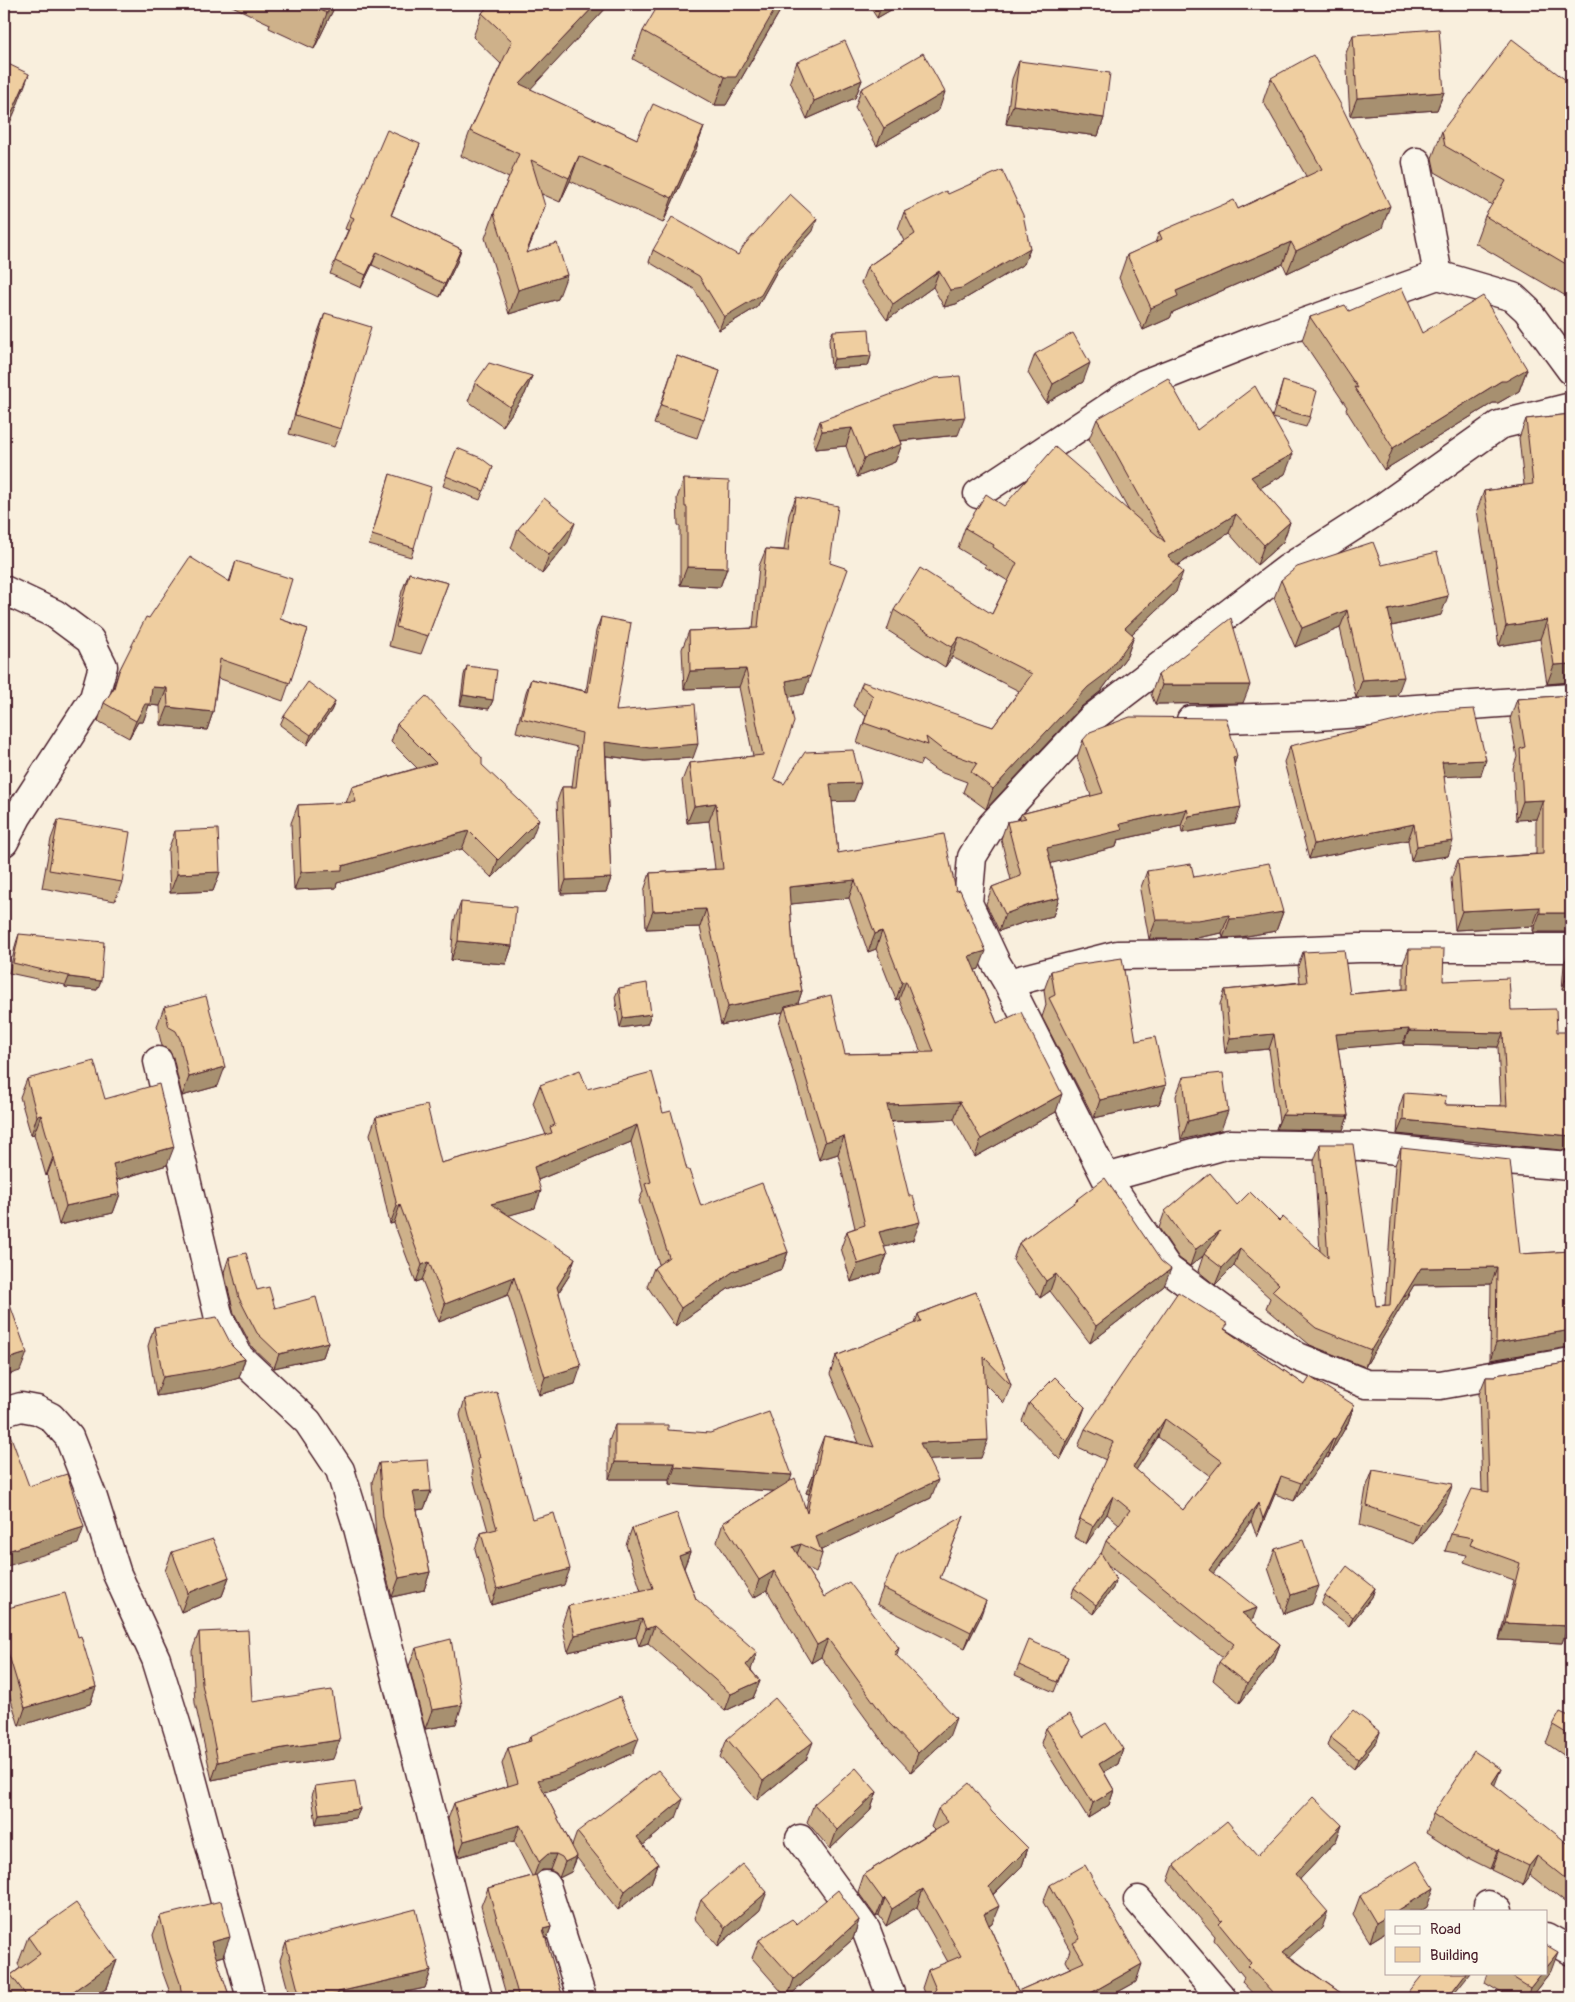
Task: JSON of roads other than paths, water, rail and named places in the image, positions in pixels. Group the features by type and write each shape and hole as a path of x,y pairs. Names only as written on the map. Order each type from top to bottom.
{"street":[{"path":"1418,162 1438,275"},
{"path":"978,494 1144,384 1258,339 1438,275 1513,297 1527,310 1571,370"},
{"path":"1571,407 1499,425 1385,506 1287,569 1092,718 991,826 972,857 968,903 996,963 1008,983 1106,1178 1168,1269 1233,1317 1298,1357 1366,1384 1440,1386 1571,1362"},
{"path":"4,590 55,614 90,640 104,666 94,698 17,817 4,842"},
{"path":"1166,721 1318,716 1571,698"},
{"path":"1092,718 1128,720"},
{"path":"1008,983 1117,955 1211,954 1359,948 1571,948"},
{"path":"158,1061 219,1318 239,1356 308,1422 340,1470 358,1528 478,1998"},
{"path":"1106,1178 1229,1144 1361,1146 1479,1159 1571,1166"},
{"path":"4,1412 21,1407 37,1410 51,1417 69,1437 93,1498 117,1574 156,1659 184,1749 250,1998"},
{"path":"800,1839 866,1930 890,1998"},
{"path":"546,1885 582,1998"},
{"path":"1138,1900 1222,1998"},
{"path":"1548,1938 1571,1951"}]}
